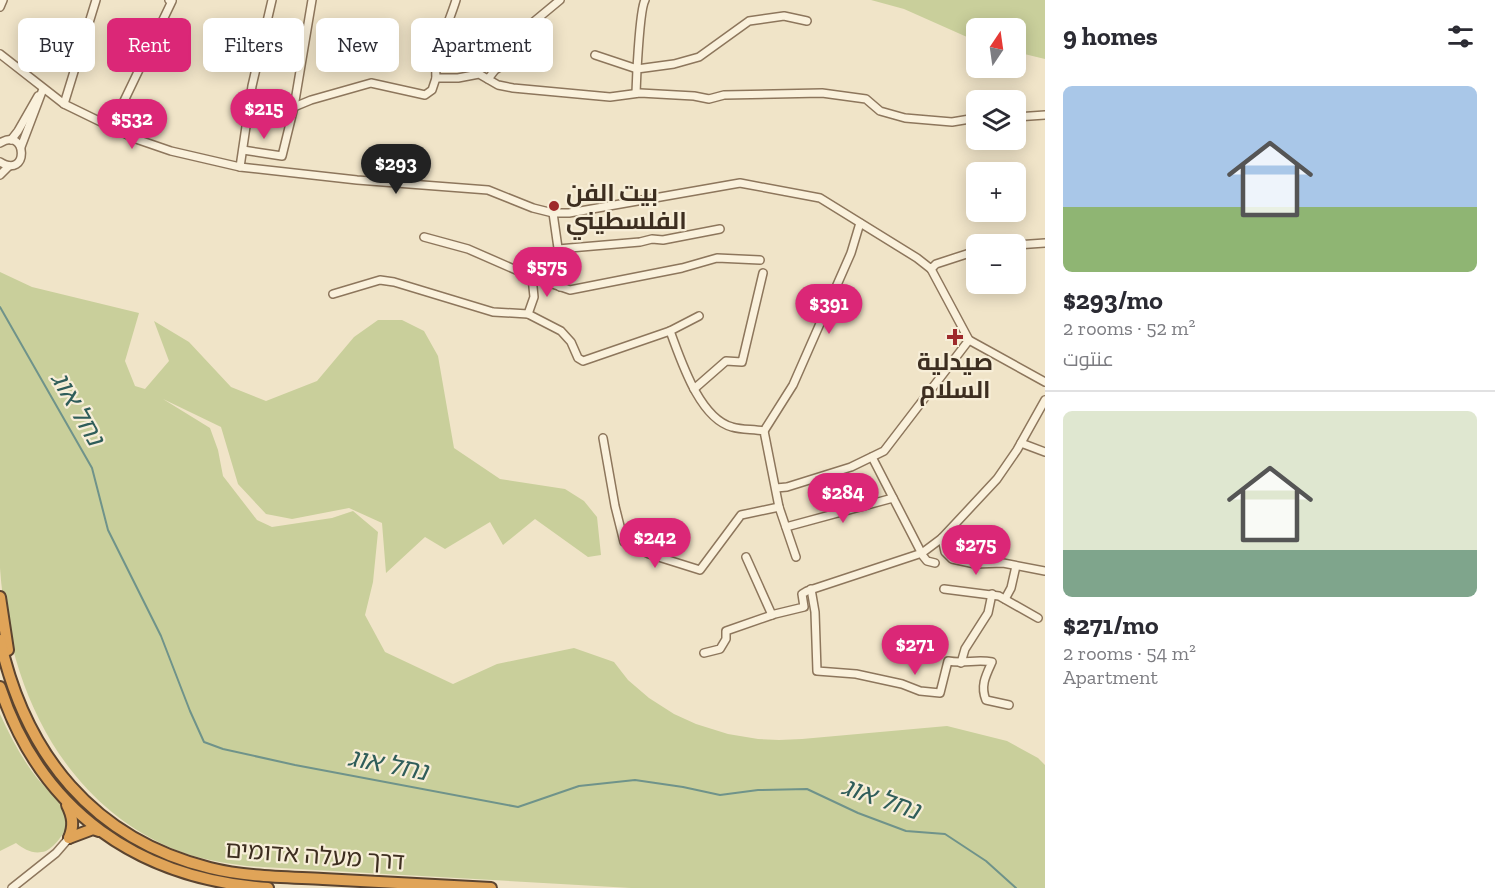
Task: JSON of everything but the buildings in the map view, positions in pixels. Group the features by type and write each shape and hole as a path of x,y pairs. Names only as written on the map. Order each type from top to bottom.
{"highway":[{"path":"0,597 13,680 22,712"},
{"path":"0,640 5,664 22,712"},
{"name":"דרך מעלה אדומים","path":"0,687 19,736 62,797 81,816 136,853 177,872 219,883 268,888"},
{"name":"דרך מעלה אדומים","path":"22,712 58,773 88,803 121,830 140,842 183,861 238,873 491,888"},
{"path":"62,797 73,820 73,829 69,838"},
{"path":"69,838 93,829 101,831"}],"street":[{"path":"0,7 3,0"},
{"path":"64,104 96,0"},
{"path":"111,126 172,1 169,0"},
{"path":"243,150 282,156 294,107 312,0"},
{"path":"294,107 371,83 425,95 432,90 436,78 435,68 440,44 456,0"},
{"path":"488,79 495,70 508,62 531,24 560,0"},
{"path":"636,93 642,6 645,0"},
{"path":"240,167 252,86 273,2"},
{"path":"595,55 637,69 674,64 699,57 749,21 784,16 807,21"},
{"path":"0,54 64,104 136,139 171,151 240,167 357,180 488,190 533,208 553,213 569,213 740,183 820,198 931,269 969,340 1045,382"},
{"path":"436,78 458,78 479,74 498,84 535,91 574,92 610,97 636,93 688,95 709,99 724,95 822,93 866,99 880,111 905,118 952,122 966,120"},
{"path":"0,143 11,140 15,136 43,89"},
{"path":"0,175 20,160 21,147 43,89"},
{"path":"1026,117 1045,116"},
{"path":"11,140 21,147"},
{"path":"0,162 9,166"},
{"path":"553,213 562,276 560,287"},
{"path":"796,557 779,507 764,431 794,385 851,253 860,223"},
{"path":"558,249 652,239 663,240 720,229"},
{"path":"423,237 468,249 532,277 576,290 682,268 717,258 760,260"},
{"path":"1026,244 1045,243"},
{"path":"931,269 936,264 966,254"},
{"path":"694,389 726,361 742,362 763,273"},
{"path":"528,314 534,297 532,277"},
{"path":"333,294 380,280 394,282 493,312 528,314 561,331 583,362 670,332 699,316"},
{"path":"670,332 694,389 720,422 733,428 764,431"},
{"path":"776,488 787,487 851,467 884,451 969,340"},
{"path":"704,652 720,649 726,639 726,631 804,607 802,594 811,589 922,553 942,538 998,479 1045,400"},
{"path":"603,438 624,542 649,554 700,570 741,515 746,512 756,513 779,507"},
{"path":"1021,443 1045,452"},
{"path":"872,457 922,553 927,561 934,563"},
{"path":"786,527 893,498"},
{"path":"942,538 945,552 952,559 975,564 1003,563 1045,571"},
{"path":"746,557 772,615"},
{"path":"1005,599 1011,588 1016,566"},
{"path":"944,588 992,594 1038,618"},
{"path":"811,589 815,612 817,671 856,674 902,684 921,691 940,693 948,661 962,663 981,660 992,662 984,679 982,692 986,700 1009,705"},
{"path":"962,663 965,650 988,613 992,594"},
{"path":"12,888 56,853 69,838"}],"green space":[{"path":"871,0 1045,0 1045,59 1026,54 1026,18 966,18 966,37 904,9"},
{"path":"0,272 32,287 139,313 125,361 135,386 145,389 169,361 154,321 189,342 231,387 266,401 317,381 354,337 378,320 402,320 424,331 438,356 454,448 500,479 565,489 584,501 597,517 601,555 588,557 535,519 503,545 490,522 445,549 425,537 386,573 382,523 349,508 292,519 266,514 238,484 221,427 163,399 210,428 218,450 223,476 257,520 272,527 332,518 353,511 378,532 373,582 365,615 385,652 453,684 497,664 574,648 614,662 628,680 649,698 674,714 728,734 758,739 802,739 947,726 1007,741 1038,758 1045,765 1045,888 631,888 247,866 211,860 176,850 136,829 101,803 72,771 48,736 29,697 15,655 5,612 0,568"},
{"path":"0,714 32,771 68,813 68,823 62,835 46,851 30,851 16,843 0,851"}],"waterway":[{"name":"נחל אוג","path":"0,307 92,468 108,530 161,636 204,742 223,749 295,765 518,807 579,786 635,780 720,795 758,790 807,789 858,813 906,831 945,834 986,861 1016,888"}],"place":[{"name":"بيت الفن الفلسطيني","path":"554,206"},
{"name":"صيدلية السلام","path":"955,337"}]}
